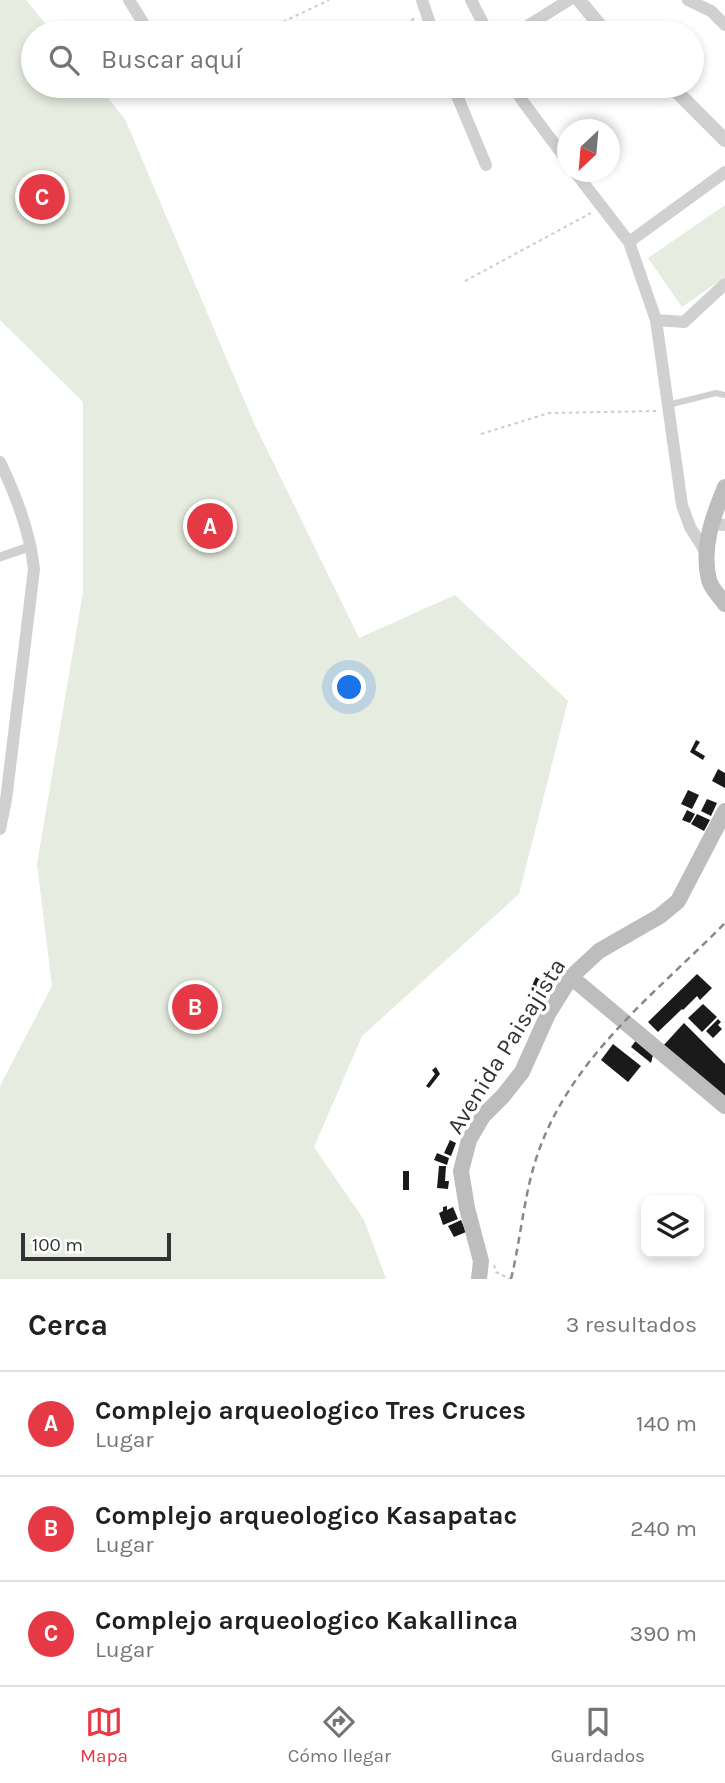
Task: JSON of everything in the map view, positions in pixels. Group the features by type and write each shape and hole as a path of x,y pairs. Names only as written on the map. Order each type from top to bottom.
{"main road":[{"path":"725,487 718,524 707,554 709,582 725,604"},
{"name":"Avenida Paisajista","path":"479,1279 481,1261 467,1208 461,1171 469,1140 483,1116 522,1072 548,1014 570,977 599,951 660,916 678,901 725,811"},
{"path":"570,977 725,1106"}],"street":[{"path":"129,0 142,21"},
{"path":"422,0 429,21"},
{"path":"471,0 482,21"},
{"path":"535,21 569,0"},
{"path":"579,0 596,21"},
{"path":"688,0 711,11 725,25"},
{"path":"458,98 486,165"},
{"path":"520,98 557,147"},
{"path":"682,98 725,141"},
{"path":"629,242 725,172"},
{"path":"582,182 629,242 656,320 682,505 690,527 707,554"},
{"path":"656,320 684,322 725,284"},
{"path":"0,461 32,546 34,569 0,830"},
{"path":"0,557 32,546"}],"lane":[{"path":"668,408 716,393 725,395"}],"path":[{"path":"285,21 329,0"},
{"path":"410,21 426,13"},
{"path":"465,281 601,208"},
{"path":"481,434 549,413 668,408"}],"shaded area":[{"path":"0,0 26,0 43,21 21,21 21,98 108,98 125,119 253,421 359,638 455,595 568,701 519,894 362,1036 314,1147 364,1220 386,1279 0,1279 0,1086 52,986 37,864 83,592 83,402 0,320"},
{"path":"725,205 725,277 682,307 648,258"}],"building":[{"path":"696,740 700,742 695,750 705,756 703,760 690,752"},
{"path":"718,769 725,773 725,788 712,781"},
{"path":"688,790 699,795 692,809 681,804"},
{"path":"707,799 717,803 711,816 701,811"},
{"path":"687,810 695,814 690,823 682,820"},
{"path":"697,814 710,820 704,831 691,824"},
{"path":"697,974 712,988 700,1000 697,996 658,1032 648,1022"},
{"path":"536,977 552,988 545,999 531,988"},
{"path":"703,1004 717,1017 702,1032 688,1018"},
{"path":"718,1019 721,1022 718,1025 722,1029 713,1038 706,1031"},
{"path":"684,1023 725,1064 725,1098 662,1047"},
{"path":"637,1039 654,1051 651,1063 631,1047"},
{"path":"613,1044 641,1066 628,1082 601,1060"},
{"path":"436,1067 440,1074 429,1088 426,1086 435,1074 432,1070"},
{"path":"450,1140 456,1143 451,1156 444,1153"},
{"path":"437,1153 449,1158 447,1165 434,1160"},
{"path":"439,1166 446,1166 445,1181 449,1181 448,1189 437,1188"},
{"path":"403,1171 409,1171 409,1190 403,1190"},
{"path":"447,1206 447,1210 453,1207 458,1219 443,1225 439,1213"},
{"path":"461,1220 466,1232 454,1237 448,1226"}],"railway":[{"path":"511,1279 529,1184 538,1153 553,1118 572,1086 618,1028 725,923"}],"place":[{"name":"Complejo arqueologico Kakallinca","path":"42,197"},
{"name":"Complejo arqueologico Tres Cruces","path":"210,526"},
{"name":"Complejo arqueologico Kasapatac","path":"195,1007"}]}
